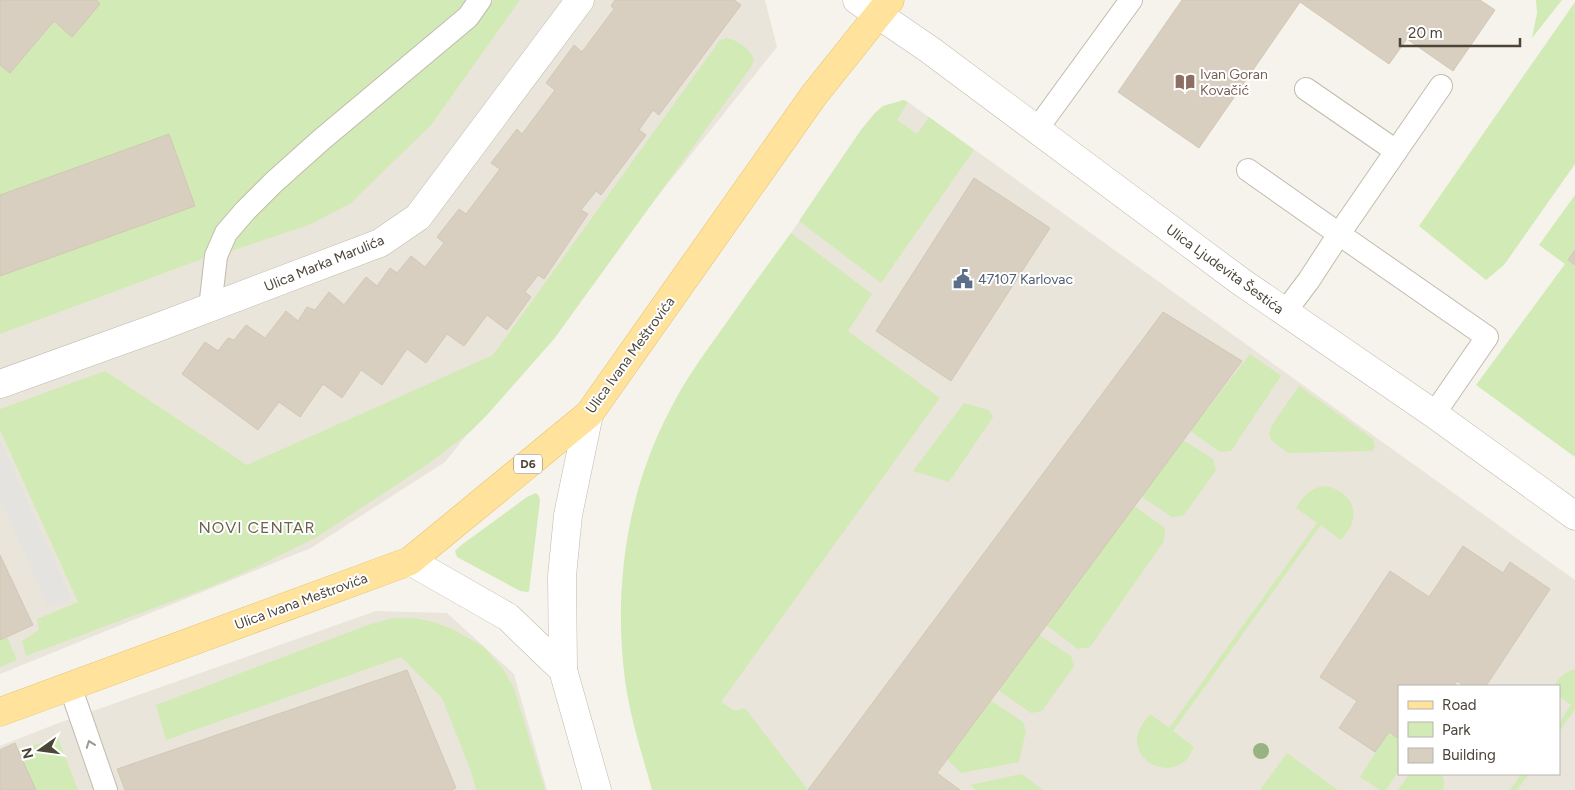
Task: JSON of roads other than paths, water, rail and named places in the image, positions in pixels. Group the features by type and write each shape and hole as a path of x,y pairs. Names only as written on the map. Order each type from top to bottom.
{"main road":[{"name":"Ulica Ivana Meštrovića","path":"0,712 410,561 589,414 814,95 885,8"}],"street":[{"name":"Ulica Marka Marulića","path":"0,384 210,308 380,243 418,216 580,0"},
{"name":"Ulica Ljudevita Šestića","path":"857,0 885,8 930,50 1218,265 1434,414 1575,516"},
{"path":"589,414 568,515 562,576 563,670 597,790"},
{"path":"410,561 508,617 563,670"}],"lane":[{"path":"210,308 216,256 226,233 245,211 321,140 468,18 480,0"},
{"path":"1037,130 1131,0"},
{"path":"1285,312 1310,280 1339,234 1441,86"},
{"path":"1306,88 1396,151"},
{"path":"1248,170 1488,337 1434,414"},
{"path":"70,686 106,790"}],"place":[{"name":"Ivan Goran Kovačić","path":"1185,82"},
{"name":"47107 Karlovac","path":"963,279"}],"district":[{"name":"NOVI CENTAR","path":"257,527"}]}
